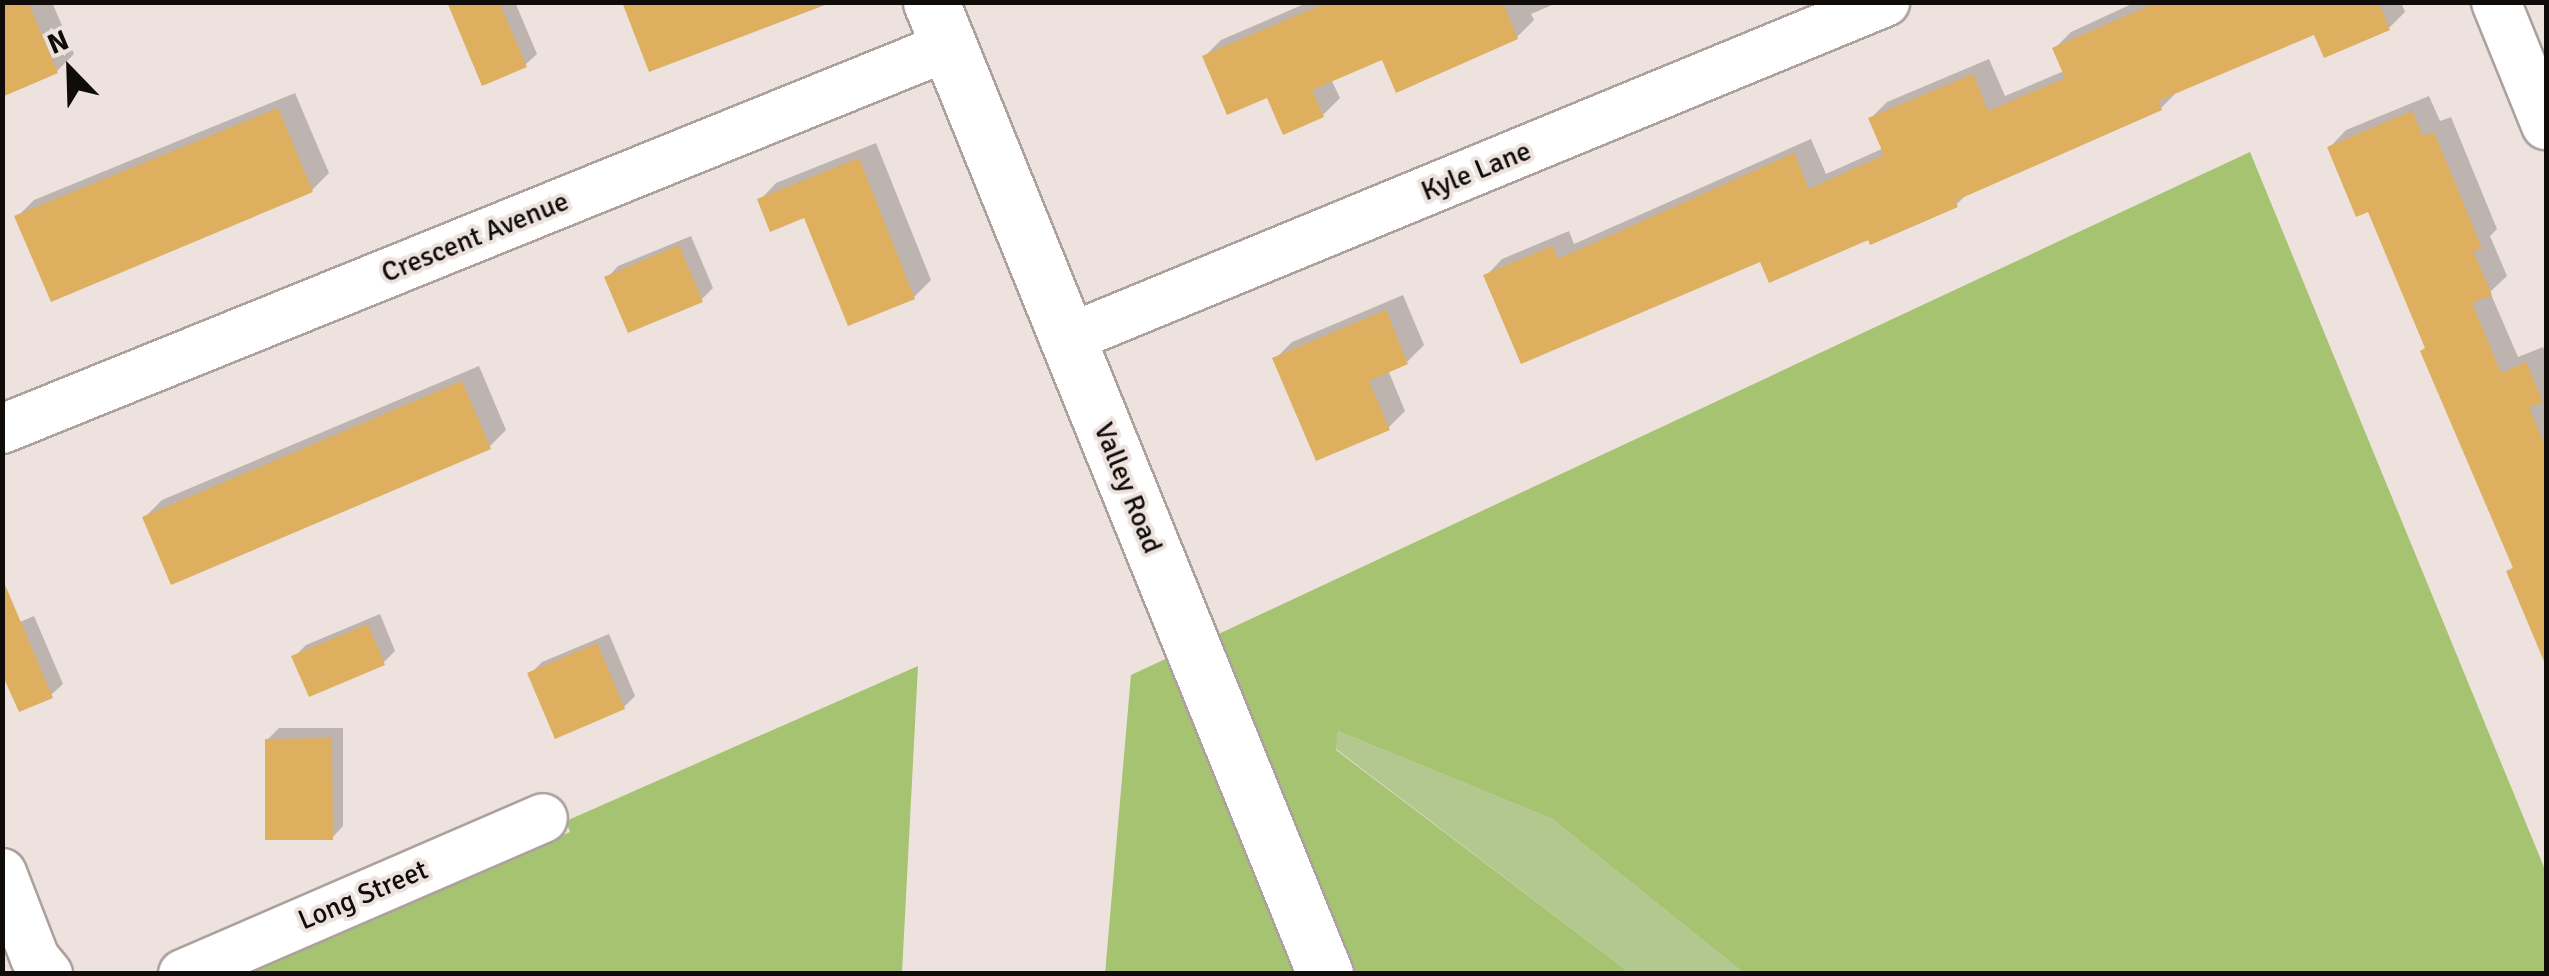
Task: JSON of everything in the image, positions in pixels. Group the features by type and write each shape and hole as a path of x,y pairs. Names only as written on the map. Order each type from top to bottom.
{"street":[{"name":"Kyle Lane","path":"1067,339 1885,2"},
{"path":"2496,2 2546,125"},
{"name":"Valley Road","path":"940,24 1325,974"},
{"name":"Crescent Avenue","path":"2,430 940,24"},
{"name":"Long Street","path":"183,974 543,818"},
{"path":"2,873 35,958 48,974"}],"green space":[{"path":"2250,152 2546,872 2546,973 1744,973 1552,819 1338,731 1336,750 1630,973 1346,973 1210,638"},
{"path":"1174,655 1303,973 1105,974 1131,675"},
{"path":"918,666 902,973 241,974 570,832 566,821"},
{"path":"1338,731 1552,819 1744,973 1630,973 1336,749"}],"building":[{"path":"2,2 28,2 58,73 2,97"},
{"path":"447,2 499,2 527,67 482,86"},
{"path":"622,2 824,2 825,5 649,72"},
{"path":"1328,2 1503,2 1518,39 1396,93 1382,60 1312,90 1324,117 1283,135 1267,98 1227,115 1202,56"},
{"path":"2158,2 2389,2 2380,6 2390,30 2324,58 2314,35 2158,101 2162,110 1955,201 1958,207 1870,245 1868,240 1769,283 1760,262 1521,364 1483,275 1552,246 1558,259 1794,153 1809,189 1884,155 1868,118 1973,74 1988,111 2065,78 2052,48"},
{"path":"278,108 313,192 51,302 14,216"},
{"path":"2412,111 2423,136 2434,132 2482,248 2473,251 2492,295 2472,303 2501,373 2526,362 2543,402 2529,407 2546,448 2546,666 2506,571 2513,568 2420,351 2425,348 2368,212 2356,217 2327,147"},
{"path":"859,158 915,299 848,326 804,218 770,232 757,199"},
{"path":"679,245 703,302 628,333 604,277"},
{"path":"1386,310 1408,364 1369,381 1390,430 1316,461 1272,358"},
{"path":"462,381 491,449 171,585 142,517"},
{"path":"3,580 53,698 19,712 2,674"},
{"path":"368,624 385,665 309,697 291,656"},
{"path":"597,643 625,709 555,739 527,673"},
{"path":"332,738 333,840 265,840 265,739"}]}
